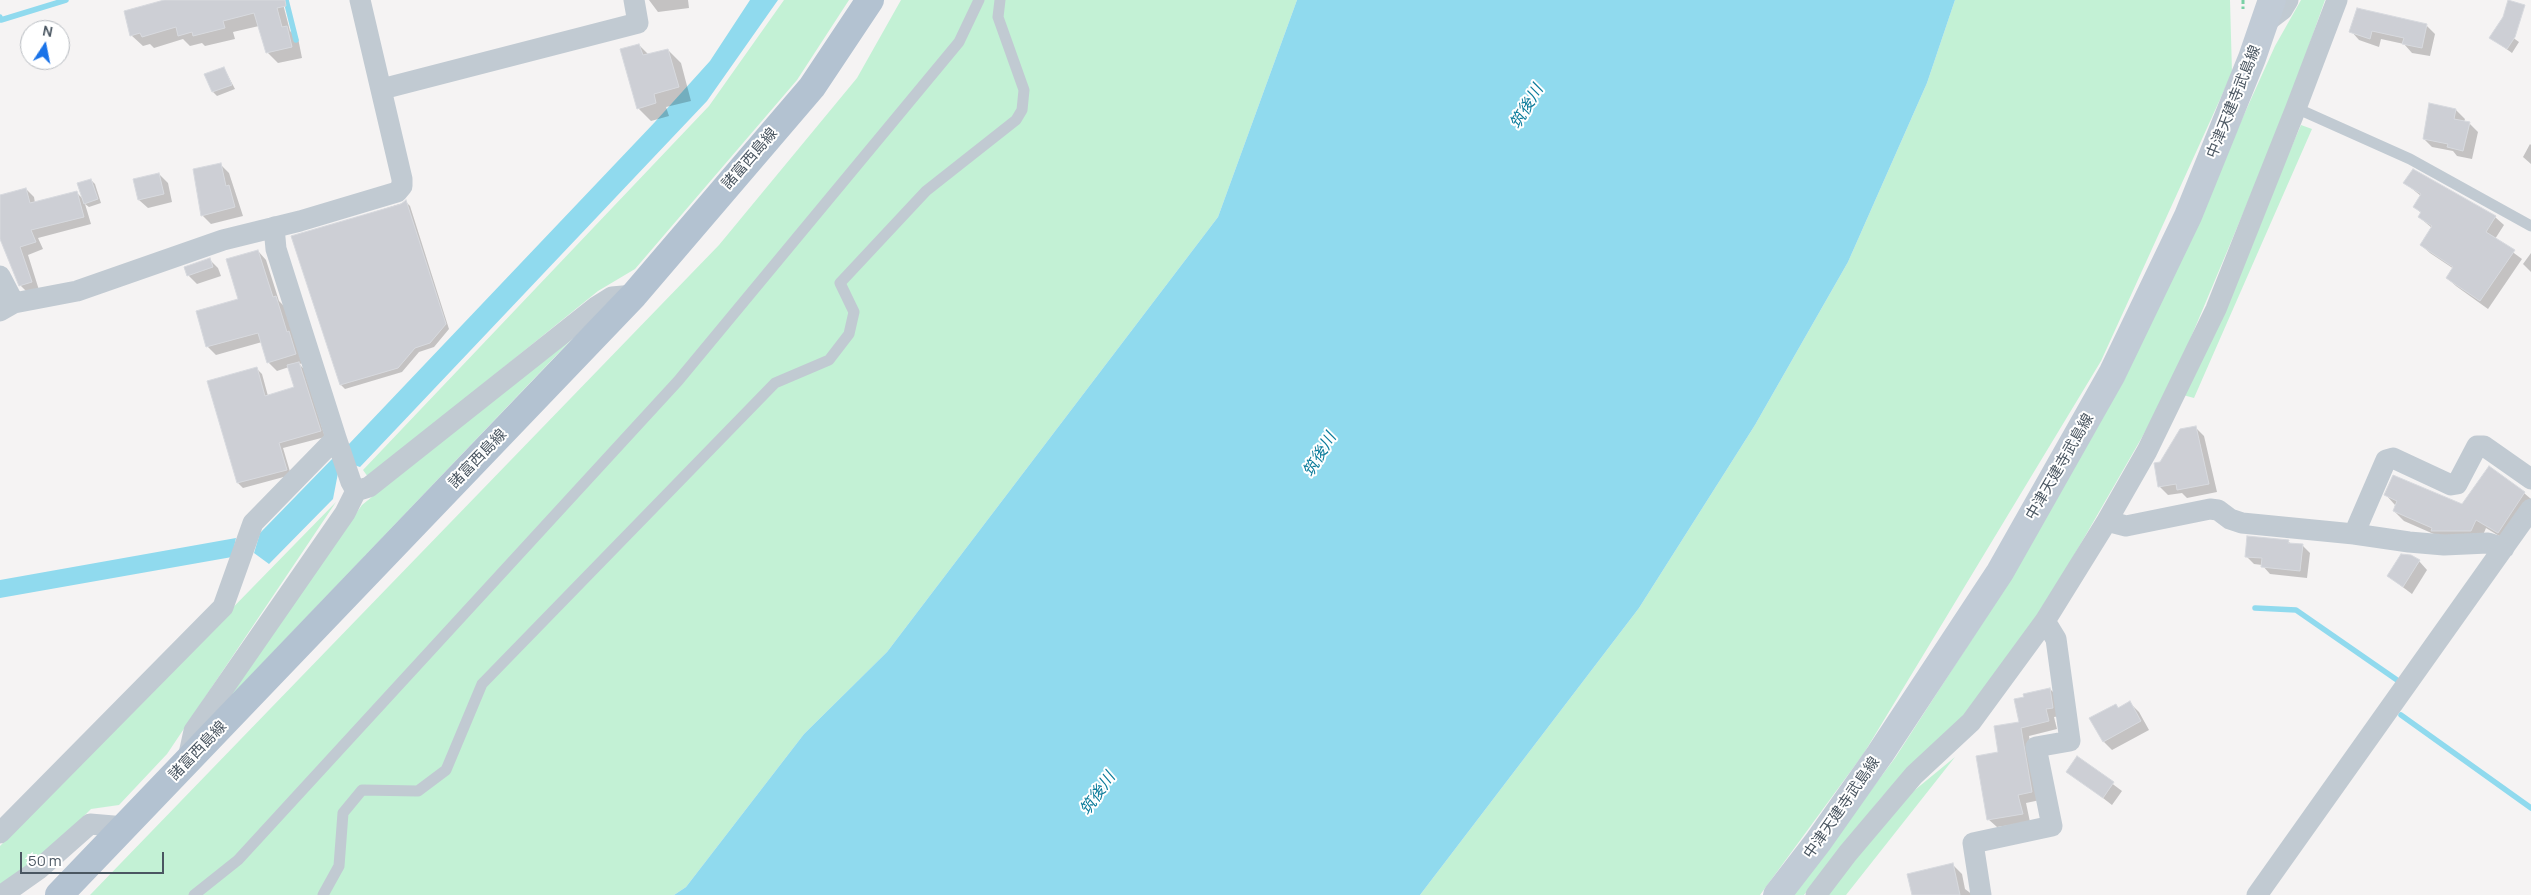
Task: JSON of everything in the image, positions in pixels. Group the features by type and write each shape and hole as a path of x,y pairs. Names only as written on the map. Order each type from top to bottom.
{"main road":[{"name":"諸富西島線","path":"58,895 187,763 634,295 812,87 870,0"},
{"name":"中津天建寺武島線","path":"1778,895 1880,754 2000,572 2112,374 2188,216 2269,12"}],"street":[{"path":"0,276 7,307 77,291 222,240 397,192 402,186 382,89 360,0"},
{"path":"382,89 638,23 634,0"},
{"path":"2269,12 2282,10 2288,0"},
{"path":"1816,895 1848,853 1914,775 1972,722 2045,621 2107,521 2147,451 2216,309 2337,0"},
{"path":"187,763 194,731 345,513 345,464 276,248 274,227"},
{"path":"345,464 369,487 596,307 612,297 634,295"},
{"path":"2354,534 2386,460 2393,458 2451,485 2458,484 2478,446 2484,446 2531,479"},
{"path":"0,833 223,607 253,523 345,464"},
{"path":"2107,521 2126,526 2210,509 2218,510 2230,519 2242,523 2444,545 2488,543 2504,548"},
{"path":"2257,895 2531,509"},
{"path":"1982,895 1973,843 2052,826 2036,747 2070,741 2056,639 2045,621"},
{"path":"2,895 39,869 90,824 125,827"}],"lane":[{"path":"194,895 238,860 678,381 959,42 979,0"},
{"path":"323,895 339,866 343,813 362,790 418,791 446,770 482,684 775,383 829,360 849,334 854,312 840,283 926,191 1016,120 1022,110 1024,90 998,17 1000,0"},
{"path":"2296,108 2410,159 2531,226"}],"green space":[{"path":"784,0 849,0 797,80 635,269 598,291 368,477 363,470 709,106"},
{"path":"901,0 1297,0 1218,217 887,652 804,734 686,887 674,895 90,895 719,245 857,78"},
{"path":"1955,0 2230,0 2232,73 2101,361 1864,753 1760,895 1420,895 1639,608 1755,425 1848,262 1927,83"},
{"path":"2301,0 2325,0 2286,111 2168,392 2038,618 1966,719 1881,798 1804,895 1792,895 1895,758 2010,580 2125,378 2275,46"},
{"path":"2301,125 2312,129 2194,398 2183,395"},
{"path":"590,320 208,720 362,505"},
{"path":"336,502 167,754 119,805 91,809 38,862 0,888 0,846"},
{"path":"1955,757 1846,895 1825,895 1893,808"}],"water":[{"path":"750,0 778,0 707,101 360,467 351,464 338,473 333,499 269,564 254,553 260,533 348,445 654,123 710,61"},
{"name":"筑後川","path":"1297,0 1955,0 1927,83 1848,262 1755,425 1639,608 1420,895 674,895 686,887 804,734 887,652 1218,217"},
{"path":"236,538 232,557 0,598 0,580"}],"building":[{"path":"164,0 285,0 286,6 277,8 282,27 287,26 292,47 266,53 254,13 223,21 225,28 193,36 192,32 178,36 176,27 142,37 140,33 130,36 124,11"},
{"path":"2508,0 2525,5 2515,37 2507,49 2489,38 2503,17"},
{"path":"2357,8 2427,24 2422,48 2402,44 2404,38 2372,31 2370,39 2349,32"},
{"path":"639,44 643,55 668,49 679,87 654,94 656,103 637,109 620,49"},
{"path":"224,67 232,85 212,92 204,74"},
{"path":"2429,103 2456,109 2454,119 2470,122 2463,151 2447,147 2448,144 2423,139"},
{"path":"221,163 226,186 229,185 235,207 201,216 193,169"},
{"path":"2413,169 2496,216 2486,232 2515,250 2480,301 2446,278 2453,267 2420,245 2432,226 2418,217 2421,212 2413,207 2421,194 2403,183"},
{"path":"159,173 164,194 138,200 133,179"},
{"path":"91,179 98,199 84,204 77,183"},
{"path":"26,188 30,203 77,191 84,217 31,230 36,242 20,247 32,282 19,286 0,239 0,195"},
{"path":"406,200 446,324 430,343 415,348 398,368 340,385 291,236 401,204"},
{"path":"258,250 273,297 276,296 296,354 267,363 258,333 206,347 196,311 238,299 226,259"},
{"path":"210,258 213,267 187,276 184,267"},
{"path":"299,362 321,431 279,443 287,470 237,483 207,381 257,367 265,396 294,387 287,365"},
{"path":"2196,426 2209,484 2177,490 2176,484 2158,487 2154,463 2160,462 2180,429"},
{"path":"2489,466 2525,492 2498,533 2476,520 2471,531 2431,531 2432,528 2393,511 2397,501 2384,495 2393,475 2462,504"},
{"path":"2247,536 2289,540 2288,543 2303,544 2300,571 2261,567 2262,558 2245,557"},
{"path":"2401,554 2411,555 2420,560 2403,587 2387,576"},
{"path":"2050,688 2053,708 2046,709 2049,721 2021,728 2032,792 2018,795 2023,814 1987,820 1976,756 1998,752 1994,726 2019,722 2014,699 2024,697 2023,694"},
{"path":"2130,701 2141,721 2103,742 2089,718 2116,704 2118,708"},
{"path":"2077,756 2114,782 2103,798 2066,772"},
{"path":"1953,863 1960,895 1912,895 1907,874"}],"waterway":[{"path":"0,17 1,20 66,0"},
{"path":"286,0 296,40"},
{"path":"2255,608 2296,610 2397,680"},
{"path":"2401,715 2531,808"}]}
